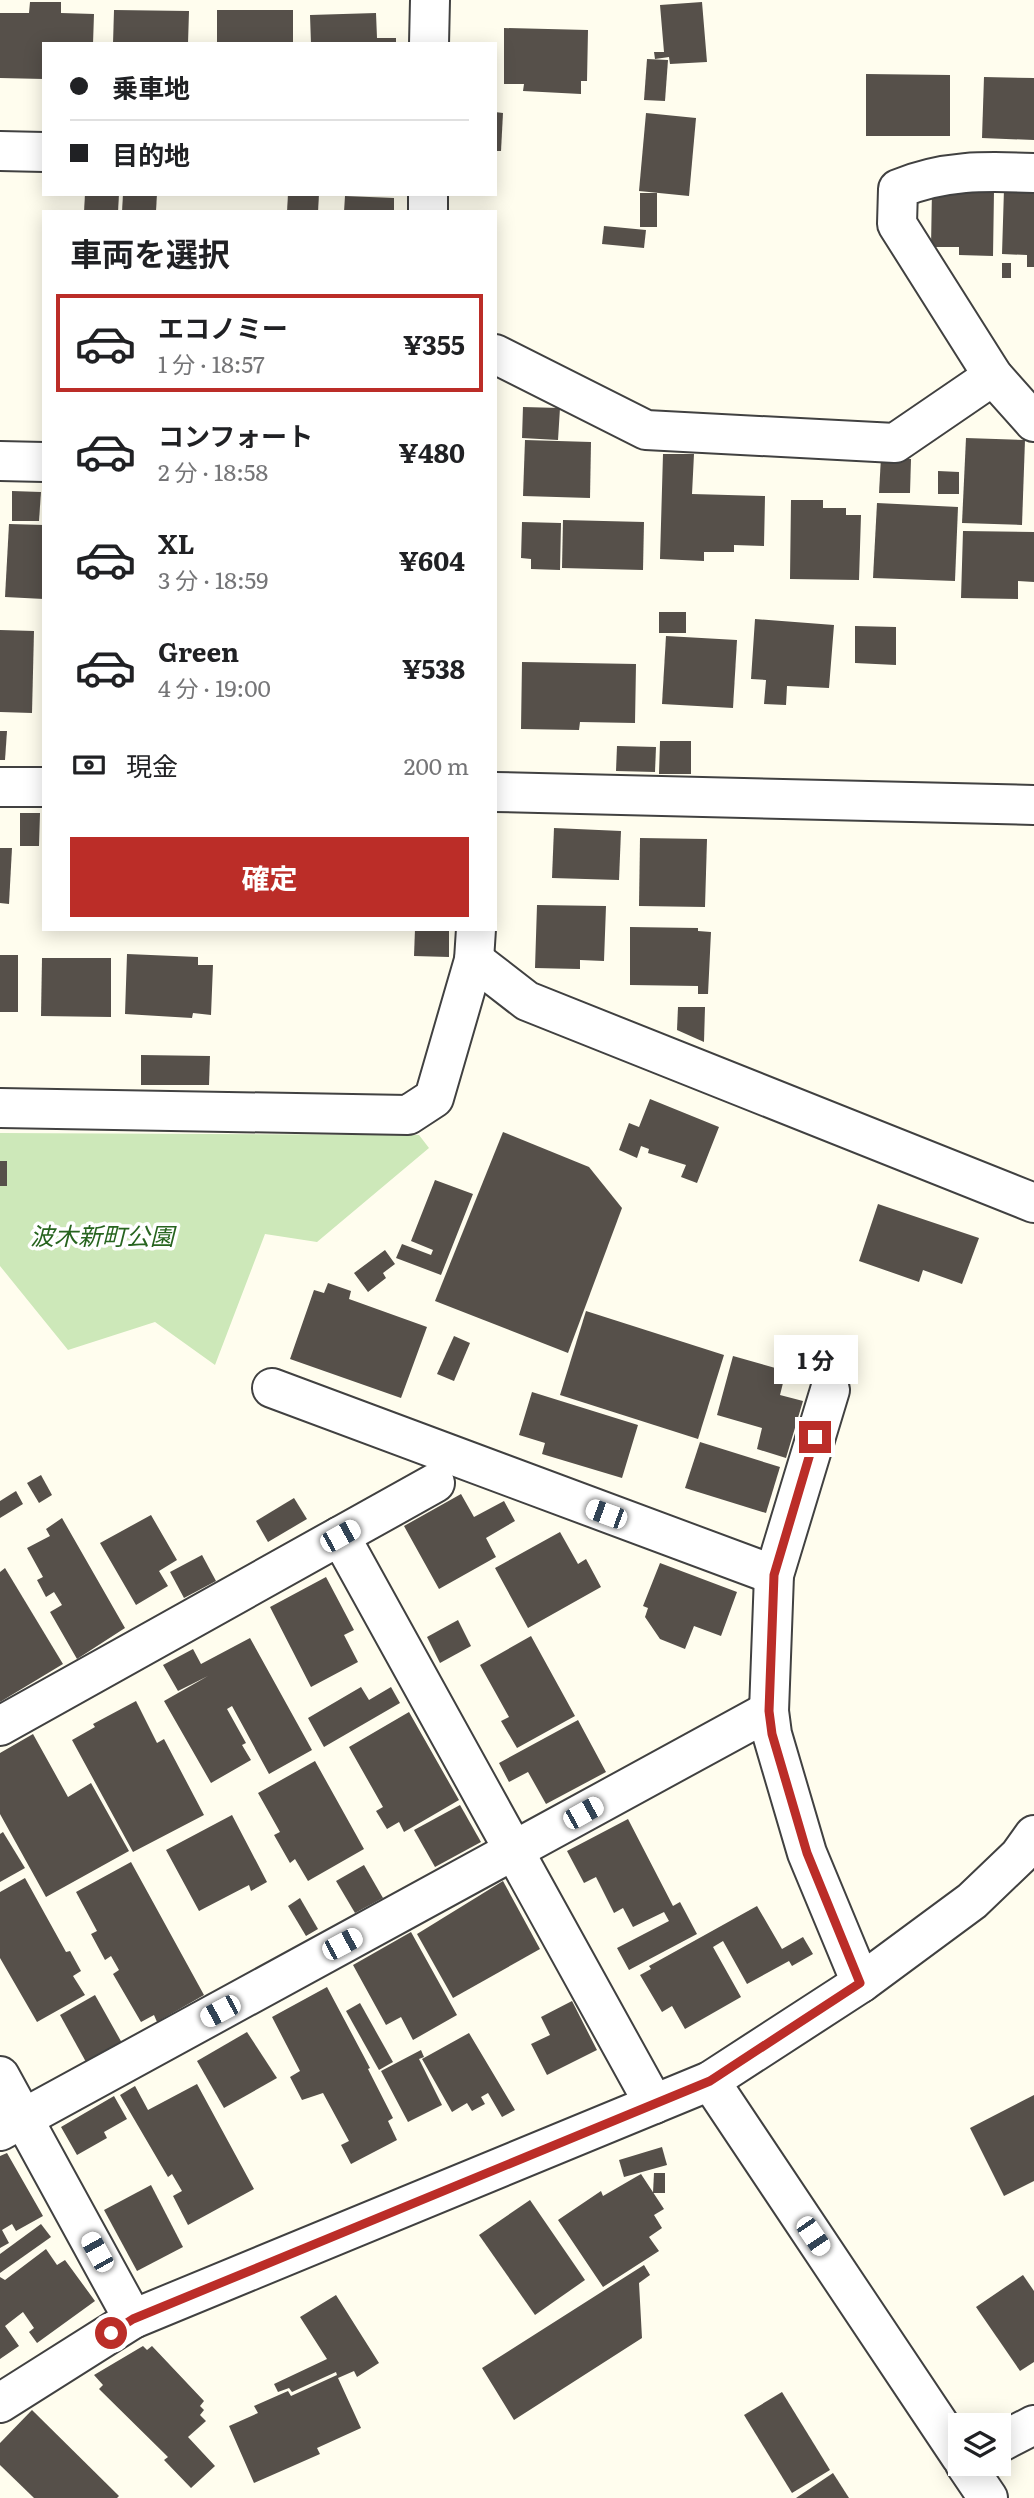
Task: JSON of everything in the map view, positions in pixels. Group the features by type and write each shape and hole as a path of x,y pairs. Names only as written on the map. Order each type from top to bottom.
{"street":[{"path":"429,42 430,0"},
{"path":"0,151 42,152"},
{"path":"1034,173 970,171 927,177 898,190 897,224 993,376 1034,422"},
{"path":"497,355 646,430 894,443 993,376"},
{"path":"0,461 42,462"},
{"path":"0,787 42,787"},
{"path":"497,792 1034,805"},
{"path":"0,1108 408,1115 434,1098 475,945"},
{"path":"475,945 527,1001 1034,1203"},
{"path":"272,1388 774,1575"},
{"path":"830,1390 774,1575 769,1711 772,1734 807,1853 860,1983"},
{"path":"0,1726 435,1483"},
{"path":"340,1536 654,2104"},
{"path":"12,2124 769,1711"},
{"path":"0,2403 133,2319 319,2240 710,2081 860,1983 972,1901 1018,1873 1034,1835"},
{"path":"0,2076 12,2124 133,2319"},
{"path":"710,2081 948,2438"},
{"path":"1011,2437 1034,2425"},
{"path":"973,2476 988,2498"}],"green space":[{"name":"波木新町公園","path":"0,1133 419,1135 429,1148 317,1242 265,1234 215,1365 155,1322 68,1350 0,1266"}],"building":[{"path":"30,2 61,2 61,13 94,14 93,42 42,42 42,79 0,78 0,13 29,13"},
{"path":"702,2 707,62 670,64 669,57 655,59 654,52 664,52 660,5"},
{"path":"114,10 189,11 188,42 113,42"},
{"path":"217,10 293,10 293,42 217,42"},
{"path":"376,13 377,38 396,38 396,42 311,42 310,15"},
{"path":"504,28 588,30 587,81 581,81 581,94 523,91 524,84 504,84"},
{"path":"647,59 668,60 665,101 644,100"},
{"path":"866,74 950,75 950,136 866,136"},
{"path":"984,77 1034,78 1034,140 982,138"},
{"path":"497,112 503,113 501,151 497,151"},
{"path":"646,113 696,118 689,196 639,191"},
{"path":"932,189 994,191 993,256 959,255 959,247 931,247"},
{"path":"1004,189 1034,190 1034,267 1027,267 1027,255 1002,254"},
{"path":"640,193 657,193 657,227 640,227"},
{"path":"85,196 119,196 118,210 84,210"},
{"path":"123,196 157,196 156,210 122,210"},
{"path":"288,196 319,196 318,210 287,210"},
{"path":"345,196 394,198 394,210 344,210"},
{"path":"604,226 646,230 644,248 602,244"},
{"path":"1002,263 1011,263 1011,278 1002,278"},
{"path":"523,407 560,408 558,440 522,438"},
{"path":"966,438 1025,440 1022,525 962,523"},
{"path":"525,440 591,442 590,498 523,496"},
{"path":"663,454 694,454 692,494 765,496 764,546 734,545 734,552 704,552 704,561 660,559"},
{"path":"881,457 911,459 910,493 879,493"},
{"path":"938,471 959,472 959,494 938,494"},
{"path":"12,491 41,492 39,521 12,521"},
{"path":"791,500 823,500 823,508 846,508 846,515 861,515 859,580 790,579"},
{"path":"877,503 958,507 955,581 873,578"},
{"path":"563,520 644,522 643,570 562,568"},
{"path":"522,522 561,523 560,570 531,569 531,559 521,558"},
{"path":"9,524 42,525 42,599 5,597"},
{"path":"963,531 1034,532 1034,582 1018,581 1018,599 961,598"},
{"path":"659,612 686,612 686,633 659,633"},
{"path":"755,619 834,625 829,688 787,686 786,705 764,704 766,680 751,679"},
{"path":"855,626 896,627 896,665 855,663"},
{"path":"0,630 34,631 32,713 0,712"},
{"path":"666,636 737,640 733,708 662,704"},
{"path":"522,662 636,664 635,723 580,722 579,730 521,729"},
{"path":"0,731 7,731 5,760 0,760"},
{"path":"660,741 691,741 691,774 659,774"},
{"path":"617,746 656,747 655,772 616,771"},
{"path":"20,813 40,813 39,846 20,846"},
{"path":"554,828 621,831 619,880 552,878"},
{"path":"640,838 707,839 705,907 639,906"},
{"path":"0,848 12,848 9,904 0,903"},
{"path":"537,905 606,906 604,961 580,960 580,969 535,968"},
{"path":"630,927 698,928 698,931 711,932 708,994 698,994 698,986 630,985"},
{"path":"415,931 449,931 449,957 414,956"},
{"path":"127,954 198,957 198,965 213,965 211,1015 193,1013 192,1018 125,1014"},
{"path":"0,955 18,955 18,1012 0,1012"},
{"path":"42,958 111,958 111,1017 41,1016"},
{"path":"678,1007 705,1007 704,1042 677,1030"},
{"path":"141,1055 210,1056 209,1085 141,1085"},
{"path":"650,1099 719,1127 697,1183 681,1177 686,1165 648,1153 649,1149 641,1146 637,1158 619,1150 629,1123 639,1127"},
{"path":"503,1132 589,1167 622,1208 568,1353 435,1301"},
{"path":"0,1161 7,1161 7,1186 0,1186"},
{"path":"435,1180 473,1194 441,1275 396,1258 402,1244 431,1255 433,1250 411,1241"},
{"path":"878,1204 979,1238 962,1284 923,1270 919,1282 859,1261"},
{"path":"385,1250 395,1264 383,1273 386,1278 368,1292 354,1273"},
{"path":"328,1283 351,1291 349,1299 427,1327 401,1398 290,1359 314,1290 324,1293"},
{"path":"586,1311 724,1355 698,1439 560,1395"},
{"path":"454,1336 470,1343 454,1381 437,1374"},
{"path":"733,1356 786,1371 780,1395 803,1401 786,1458 757,1449 762,1428 717,1415"},
{"path":"532,1392 638,1425 622,1478 542,1454 545,1443 519,1435"},
{"path":"700,1442 780,1467 766,1513 685,1488"},
{"path":"41,1475 52,1495 39,1503 27,1483"},
{"path":"16,1491 23,1504 0,1518 0,1501"},
{"path":"461,1494 474,1517 504,1501 515,1521 486,1538 496,1557 439,1589 404,1526"},
{"path":"294,1498 307,1519 268,1542 256,1521"},
{"path":"151,1515 177,1560 159,1571 168,1586 136,1605 100,1543"},
{"path":"62,1518 125,1628 77,1659 50,1612 62,1605 54,1592 46,1597 37,1580 43,1577 27,1548 50,1536 46,1529"},
{"path":"560,1532 578,1564 586,1559 601,1587 528,1628 495,1568"},
{"path":"202,1555 216,1581 184,1598 170,1572"},
{"path":"660,1563 737,1592 721,1636 694,1626 685,1649 660,1639 645,1617 648,1608 643,1606"},
{"path":"5,1568 63,1664 0,1702 0,1572"},
{"path":"326,1577 354,1630 344,1635 358,1662 311,1687 270,1607"},
{"path":"458,1620 471,1646 440,1663 427,1637"},
{"path":"531,1636 575,1716 517,1748 501,1721 509,1717 480,1665"},
{"path":"250,1638 312,1750 269,1774 232,1706 227,1709 246,1743 242,1745 251,1760 211,1783 164,1701 208,1676 178,1691 163,1665 193,1649 201,1664"},
{"path":"361,1687 369,1700 391,1687 400,1703 324,1747 308,1718"},
{"path":"136,1701 157,1743 164,1739 204,1815 133,1852 72,1740 95,1727 93,1724"},
{"path":"409,1712 459,1800 404,1832 399,1822 387,1829 376,1811 383,1807 349,1747"},
{"path":"578,1720 606,1772 546,1804 528,1772 509,1782 499,1763"},
{"path":"33,1734 68,1797 91,1783 129,1851 46,1897 0,1814 0,1753"},
{"path":"315,1761 364,1849 308,1881 295,1859 290,1863 274,1835 280,1832 258,1793"},
{"path":"460,1805 481,1842 435,1867 414,1830"},
{"path":"232,1815 267,1882 251,1891 249,1885 199,1911 166,1850"},
{"path":"628,1819 673,1906 680,1902 697,1934 629,1970 617,1948 669,1921 664,1912 633,1927 623,1908 614,1913 596,1877 584,1883 567,1851"},
{"path":"3,1832 25,1868 0,1882 0,1834"},
{"path":"131,1862 204,1995 157,2022 154,2015 141,2022 113,1974 119,1970 111,1956 105,1960 91,1934 97,1931 76,1892"},
{"path":"364,1865 383,1898 355,1913 336,1881"},
{"path":"25,1878 66,1952 70,1951 81,1971 73,1976 85,1995 37,2022 0,1958 0,1892"},
{"path":"503,1881 540,1949 453,1998 417,1934"},
{"path":"300,1898 318,1929 306,1936 288,1906"},
{"path":"757,1906 782,1949 803,1937 813,1954 792,1966 789,1961 747,1984 723,1941 713,1947 741,1997 685,2029 672,2006 662,2012 640,1975 651,1969 649,1966"},
{"path":"411,1932 457,2015 413,2040 401,2017 386,2025 353,1965"},
{"path":"327,1987 393,2118 388,2121 397,2140 351,2164 341,2145 349,2141 323,2093 302,2100 290,2077 300,2071 272,2017"},
{"path":"95,1995 122,2043 86,2062 60,2015"},
{"path":"572,2001 597,2050 547,2075 531,2044 550,2035 541,2017"},
{"path":"360,2003 393,2062 379,2070 346,2011"},
{"path":"247,2032 277,2078 224,2108 197,2061"},
{"path":"469,2033 515,2110 502,2117 488,2093 481,2097 485,2104 472,2111 467,2103 452,2112 422,2059"},
{"path":"421,2050 424,2057 419,2059 442,2105 408,2122 381,2071"},
{"path":"197,2084 254,2189 188,2225 173,2196 182,2191 172,2174 168,2177 120,2095 135,2086 148,2110"},
{"path":"1034,2095 1034,2181 1004,2196 970,2128"},
{"path":"114,2096 127,2119 104,2132 107,2138 77,2155 61,2127"},
{"path":"662,2147 667,2165 624,2177 619,2160"},
{"path":"7,2153 43,2216 16,2231 12,2224 2,2230 9,2243 0,2248 0,2156"},
{"path":"654,2173 665,2173 665,2193 653,2193"},
{"path":"641,2174 664,2209 654,2215 662,2228 649,2237 659,2251 603,2287 558,2220 601,2191 603,2196"},
{"path":"151,2185 183,2247 137,2271 104,2210"},
{"path":"530,2200 585,2280 535,2315 479,2235"},
{"path":"41,2224 51,2237 0,2273 0,2254"},
{"path":"46,2249 57,2265 65,2260 95,2301 37,2343 29,2332 34,2328 23,2312 5,2326 19,2346 0,2359 0,2277 5,2280"},
{"path":"644,2265 650,2275 639,2283 642,2338 514,2420 482,2368"},
{"path":"1023,2275 1034,2291 1034,2362 1020,2371 976,2307"},
{"path":"336,2295 379,2363 357,2377 354,2371 338,2378 361,2428 317,2448 320,2454 254,2483 229,2426 258,2413 254,2406 288,2391 291,2396 337,2375 336,2372 292,2392 289,2388 278,2392 274,2384 327,2359 300,2317"},
{"path":"143,2346 147,2350 152,2346 204,2401 200,2406 204,2410 200,2415 206,2421 188,2437 215,2466 191,2488 164,2460 168,2457 99,2389 103,2385 94,2375"},
{"path":"782,2392 830,2470 792,2493 744,2415"},
{"path":"32,2410 119,2496 117,2498 34,2498 0,2465 0,2443"},
{"path":"833,2473 849,2498 796,2498"}],"route":[{"path":"111,2333 133,2319 319,2240 710,2081 860,1983 807,1853 772,1734 769,1711 774,1575 815,1437"}]}
